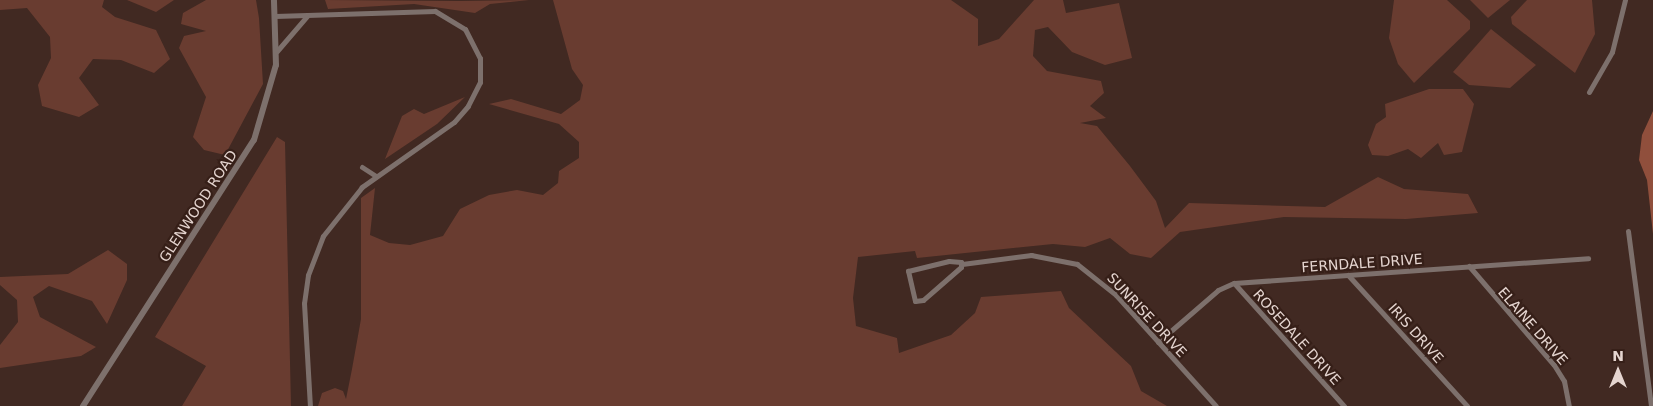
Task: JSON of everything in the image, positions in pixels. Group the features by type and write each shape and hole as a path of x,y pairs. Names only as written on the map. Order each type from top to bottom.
{"street":[{"name":"GLENWOOD ROAD","path":"84,406 254,140 271,94 277,51 274,0"},
{"path":"1589,92 1612,52 1625,0"},
{"path":"275,16 435,11 459,24 477,47 480,82 468,106 454,122 376,176 332,221 308,275 304,326 310,406"},
{"path":"277,51 308,16"},
{"path":"362,167 376,176"},
{"path":"1628,231 1652,406"},
{"name":"SUNRISE DRIVE","path":"962,264 923,300 912,299 908,271 949,261 962,264 1031,255 1077,264 1116,295 1216,406"},
{"name":"FERNDALE DRIVE","path":"1158,342 1218,290 1234,284 1588,258"},
{"name":"ELAINE DRIVE","path":"1469,266 1554,365 1564,381 1569,406"},
{"name":"IRIS DRIVE","path":"1348,275 1467,406"},
{"name":"ROSEDALE DRIVE","path":"1234,284 1344,406"}],"shaded area":[{"path":"0,0 104,0 102,7 115,17 156,30 170,59 154,73 121,60 93,59 79,78 99,105 79,117 42,106 38,85 51,58 50,37 27,8 0,10"},
{"path":"127,0 174,0 156,12"},
{"path":"206,0 256,0 259,18 263,84 225,155 204,150 193,137 206,97 179,48 184,36 206,31 181,24 183,13"},
{"path":"325,0 529,0 490,4 475,13 414,4 328,9"},
{"path":"553,0 951,0 978,19 978,46 999,39 1034,0 1063,0 1066,13 1119,3 1132,58 1105,65 1072,52 1048,27 1035,30 1033,56 1047,71 1101,81 1104,93 1090,106 1106,118 1080,123 1097,126 1130,166 1156,201 1165,228 1189,203 1325,207 1378,177 1404,189 1468,194 1478,213 1406,219 1284,217 1180,232 1151,258 1130,254 1110,238 1085,247 1053,244 917,258 915,251 858,257 853,298 856,326 897,338 899,353 951,335 975,313 981,297 1061,291 1069,308 1131,366 1141,391 1167,406 318,406 322,393 335,388 343,391 346,399 361,319 361,198 375,188 370,235 389,243 410,245 443,236 460,209 489,195 517,190 543,195 558,183 559,171 579,158 579,142 559,124 489,104 511,99 561,114 580,100 583,85 572,69"},
{"path":"1394,0 1447,0 1470,21 1470,29 1414,83 1398,64 1389,38"},
{"path":"1470,0 1510,0 1488,18"},
{"path":"1527,0 1592,0 1595,34 1575,73 1512,24 1511,17"},
{"path":"1491,29 1536,65 1510,88 1469,85 1453,72"},
{"path":"1429,89 1463,89 1474,104 1462,152 1444,155 1438,143 1421,158 1408,149 1388,156 1372,155 1368,145 1376,124 1386,117 1385,104"},
{"path":"465,97 437,124 385,159 402,116 414,109 424,114"},
{"path":"1653,111 1653,234 1647,180 1639,160 1642,135"},
{"path":"277,137 285,142 291,406 182,406 206,366 155,337"},
{"path":"108,250 127,264 127,280 107,324 92,301 49,286 33,297 40,317 96,347 81,356 0,368 0,345 18,322 17,300 0,285 0,277 68,274"}]}
